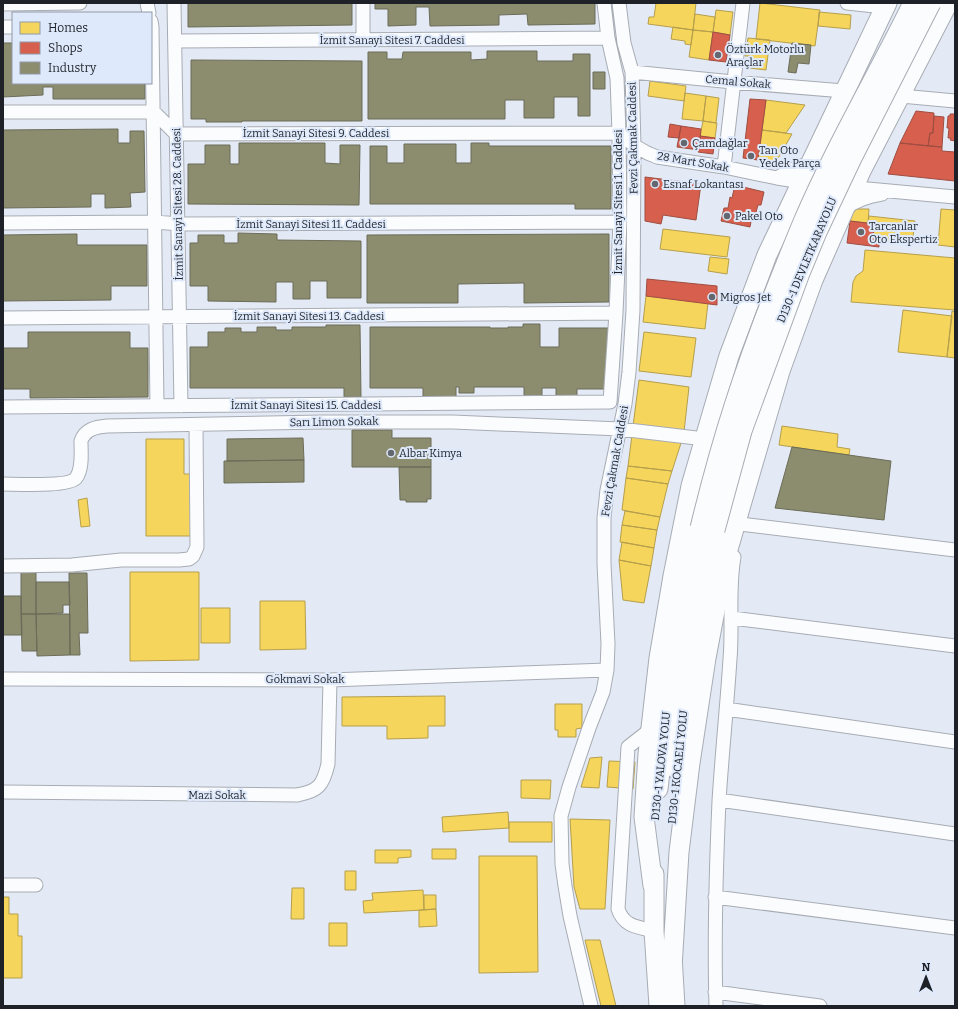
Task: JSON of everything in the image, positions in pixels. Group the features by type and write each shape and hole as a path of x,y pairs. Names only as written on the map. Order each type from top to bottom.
{"highway":[{"name":"D130-1 DEVLETKARAYOLU","path":"708,529 714,474 734,405 779,281 815,196 913,3"},
{"path":"653,886 644,818 651,729 659,658 673,576 691,486 734,343 767,255 886,5"},
{"path":"672,968 679,852 690,763 705,665 724,563 780,371 813,280 858,180 944,9"},
{"name":"D130-1 DEVLETKARAYOLU","path":"708,529 744,425 800,273 817,232 852,158 944,9"},
{"name":"D130-1 YALOVA YOLU","path":"659,1006 654,931 653,886 656,810 666,720 683,611 708,529"},
{"name":"D130-1 KOCAELİ YOLU","path":"675,1006 672,968 670,847 672,800 695,636 706,575 708,529"}],"street":[{"path":"3,4 80,3"},
{"name":"İzmit Sanayi Sitesi 28. Caddesi","path":"174,3 181,406"},
{"path":"363,3 363,40"},
{"name":"İzmit Sanayi Sitesi 1. Caddesi","path":"604,3 608,38 617,78 619,133 620,222 610,402"},
{"name":"Fevzi Çakmak Caddesi","path":"591,1006 570,916 565,886 562,864 561,816 588,728 603,692 607,670 608,644 604,564 604,518 607,490 620,429 629,372 633,310 635,235 632,72 624,43 619,3"},
{"path":"724,167 743,3"},
{"path":"848,3 886,5"},
{"path":"152,25 175,28"},
{"name":"İzmit Sanayi Sitesi 7. Caddesi","path":"175,41 608,38"},
{"name":"İzmit Sanayi Sitesi 28. Caddesi","path":"152,54 157,406"},
{"name":"Cemal Sokak","path":"632,72 844,91"},
{"path":"901,96 955,101"},
{"path":"3,112 154,112 176,134"},
{"path":"619,133 634,146"},
{"name":"İzmit Sanayi Sitesi 9. Caddesi","path":"176,134 619,133"},
{"name":"28 Mart Sokak","path":"634,146 650,155 657,157 724,167 777,178 802,182 858,180 908,192"},
{"path":"777,178 812,161 836,161 858,180"},
{"path":"844,209 853,202 876,195 908,192 955,196"},
{"name":"İzmit Sanayi Sitesi 11. Caddesi","path":"3,223 155,222 179,224 620,222"},
{"name":"İzmit Sanayi Sitesi 13. Caddesi","path":"3,318 616,313"},
{"name":"İzmit Sanayi Sitesi 15. Caddesi","path":"3,407 610,402"},
{"name":"Sarı Limon Sokak","path":"3,484 46,484 72,481 76,478 79,472 81,441 83,436 93,429 107,426 322,422 453,422 620,429 705,439"},
{"path":"3,566 72,565 120,560 189,559 193,556 197,547 196,425"},
{"path":"716,1006 715,897 719,800 730,658 732,570 752,468"},
{"path":"740,524 955,550"},
{"path":"732,618 955,646"},
{"name":"Gökmavi Sokak","path":"3,679 330,680 607,670"},
{"name":"Mazi Sokak","path":"3,792 290,795 308,793 321,785 325,777 328,764 330,680"},
{"path":"726,709 955,742"},
{"path":"651,729 628,747 618,909 620,917 625,922 632,926 654,931"},
{"path":"719,800 955,834"},
{"path":"623,816 644,818"},
{"path":"3,885 36,885"},
{"path":"715,897 955,928"},
{"path":"715,992 820,1006"}],"building: Homes":[{"path":"656,3 696,3 693,30 648,24 649,17 654,17"},
{"path":"760,3 820,10 815,46 756,39"},
{"path":"716,10 733,12 730,35 713,32"},
{"path":"819,12 851,15 850,29 818,26"},
{"path":"695,14 715,17 713,32 693,30"},
{"path":"673,27 693,30 691,45 685,44 685,41 671,39"},
{"path":"693,30 713,32 709,60 689,57"},
{"path":"748,38 770,40 766,70 749,68 750,56 745,56"},
{"path":"650,81 686,86 684,101 648,96"},
{"path":"685,93 706,96 703,121 682,119"},
{"path":"706,96 719,98 716,123 703,121"},
{"path":"766,100 805,105 786,133 762,130"},
{"path":"703,121 717,123 715,138 700,136"},
{"path":"762,130 792,134 776,162 758,160"},
{"path":"857,209 869,209 868,223 850,221 851,214"},
{"path":"941,209 955,210 955,247 938,245"},
{"path":"869,216 915,221 912,245 875,241 875,236 873,236 875,224 868,223"},
{"path":"663,229 730,237 727,257 660,249"},
{"path":"865,250 955,258 955,310 851,302 853,282 856,276 863,271"},
{"path":"710,257 729,259 727,274 708,271"},
{"path":"646,296 708,303 705,329 643,322"},
{"path":"903,310 952,316 947,357 898,352"},
{"path":"952,311 955,312 955,358 947,357"},
{"path":"644,332 696,338 691,377 639,371"},
{"path":"639,380 689,387 684,432 633,426"},
{"path":"782,426 838,434 837,447 850,449 849,455 779,445"},
{"path":"632,435 682,440 672,471 628,466"},
{"path":"146,439 184,439 184,474 193,474 193,536 146,536"},
{"path":"628,466 672,471 668,484 626,478"},
{"path":"626,478 668,484 660,517 622,510"},
{"path":"87,498 90,526 81,527 78,500"},
{"path":"625,511 660,517 657,530 622,525"},
{"path":"622,525 657,530 654,548 620,542"},
{"path":"622,542 654,548 651,566 619,560"},
{"path":"619,560 651,566 644,603 623,600"},
{"path":"130,572 199,572 199,660 130,661"},
{"path":"260,601 305,601 306,649 260,650"},
{"path":"201,608 230,608 230,643 201,643"},
{"path":"445,696 445,726 428,726 428,738 387,739 387,726 342,726 342,697"},
{"path":"555,704 582,704 582,728 576,729 576,737 558,737 558,730 555,730"},
{"path":"602,757 599,788 581,787 590,758"},
{"path":"609,761 635,762 633,789 607,787"},
{"path":"521,780 551,780 550,799 521,798"},
{"path":"508,812 509,828 443,832 442,817"},
{"path":"570,819 610,820 605,909 580,909 574,887"},
{"path":"509,822 552,822 552,842 509,842"},
{"path":"432,849 456,849 456,859 432,859"},
{"path":"375,850 411,850 411,857 398,858 398,863 375,863"},
{"path":"479,856 537,856 538,972 479,973"},
{"path":"345,871 356,871 356,890 345,890"},
{"path":"292,888 304,888 304,919 291,919"},
{"path":"423,890 424,910 364,913 363,901 373,900 372,893"},
{"path":"424,895 436,895 436,909 424,910"},
{"path":"3,897 9,897 9,914 18,914 18,936 22,936 22,978 3,978"},
{"path":"436,909 437,926 419,927 419,910"},
{"path":"329,923 347,923 347,946 329,946"},
{"path":"585,940 600,940 616,1006 601,1006"}],"building: Shops":[{"path":"713,32 730,35 726,62 709,60"},
{"path":"750,99 766,100 758,160 743,158"},
{"path":"916,111 934,113 933,133 930,133 928,146 900,143"},
{"path":"950,114 955,114 955,141 948,138 948,116 950,116"},
{"path":"934,116 944,117 942,147 928,146 930,133 933,133"},
{"path":"670,124 681,126 679,138 668,137"},
{"path":"681,126 701,129 699,150 677,147"},
{"path":"700,136 715,138 713,154 698,152"},
{"path":"900,143 942,147 942,151 955,152 955,181 888,174"},
{"path":"645,177 701,184 696,220 663,215 661,224 645,221"},
{"path":"735,185 764,192 761,205 758,205 755,216 752,216 750,227 721,221 724,208 728,208 730,197 732,198"},
{"path":"850,221 875,224 873,236 875,236 875,241 879,241 879,247 847,243"},
{"path":"647,279 717,286 717,305 646,296"}],"building: Industry":[{"path":"188,3 352,3 352,25 188,27"},
{"path":"375,3 595,3 595,24 528,25 527,14 499,15 499,25 430,26 429,7 416,7 416,25 388,26 388,9 375,9"},
{"path":"3,43 12,43 12,84 145,84 145,99 53,99 53,87 43,87 43,95 3,97"},
{"path":"792,43 811,45 809,64 798,63 796,73 788,72"},
{"path":"487,51 537,51 537,61 573,61 573,54 590,54 590,116 578,116 578,97 554,97 554,118 524,118 524,100 505,100 505,119 368,119 368,52 387,52 387,59 402,59 403,52 471,52 471,60 487,59"},
{"path":"191,60 362,61 362,121 206,122 206,119 191,119"},
{"path":"593,72 605,72 605,89 593,89"},
{"path":"118,129 118,143 130,143 130,131 144,131 145,192 130,193 131,207 105,208 105,194 91,194 91,207 3,208 3,130"},
{"path":"239,143 325,143 325,163 340,164 340,145 360,145 359,205 188,204 188,164 205,164 205,145 230,145 230,164 239,164"},
{"path":"471,143 489,143 489,146 611,146 611,209 575,209 575,204 370,204 370,146 387,146 387,163 404,163 404,144 456,144 456,163 471,163"},
{"path":"238,233 277,234 277,240 361,241 361,298 327,298 327,281 310,281 310,299 293,299 293,282 276,282 276,302 208,301 208,286 190,286 190,243 198,243 198,235 224,235 224,243 238,243"},
{"path":"77,234 77,245 147,245 147,286 111,286 111,300 3,301 3,235"},
{"path":"609,234 609,302 524,303 524,283 458,284 458,303 367,303 367,235"},
{"path":"523,324 540,324 540,347 559,347 559,328 610,328 609,389 577,389 577,398 556,398 556,388 542,388 542,397 524,397 524,387 474,387 474,393 459,393 459,387 456,387 456,398 423,398 423,388 370,388 370,327 508,328 523,327"},
{"path":"326,325 360,325 361,397 344,397 344,388 190,388 190,347 208,347 208,332 225,332 225,328 241,328 241,332 257,332 257,327 276,327 276,330 292,330 292,327 326,327"},
{"path":"28,332 130,332 130,348 148,348 148,397 30,398 30,389 3,389 3,348 28,348"},
{"name":"Albar Kimya","path":"352,430 392,430 392,438 431,438 431,467 352,467"},
{"path":"303,438 304,460 227,461 227,439"},
{"path":"792,447 891,461 884,520 775,508"},
{"path":"304,460 304,482 224,483 224,461"},
{"path":"399,467 431,467 431,499 427,499 427,502 406,502 406,500 400,500"},
{"path":"21,572 36,572 36,614 21,614"},
{"path":"69,573 87,573 88,633 79,633 80,655 70,655"},
{"path":"36,582 69,582 70,605 63,605 63,613 36,614"},
{"path":"3,596 21,596 22,635 3,635"},
{"path":"21,614 36,614 37,651 22,651"},
{"path":"36,614 70,614 70,655 37,656"}],"place":[{"name":"Öztürk Motorlu Araçlar","path":"718,55"},
{"name":"Çamdağlar","path":"684,143"},
{"name":"Tan Oto Yedek Parça","path":"751,156"},
{"name":"Esnaf Lokantası","path":"655,184"},
{"name":"Pakel Oto","path":"727,216"},
{"name":"Tarcanlar Oto Ekspertiz","path":"861,232"},
{"name":"Migros Jet","path":"712,297"},
{"name":"Albar Kimya","path":"391,453"}]}
